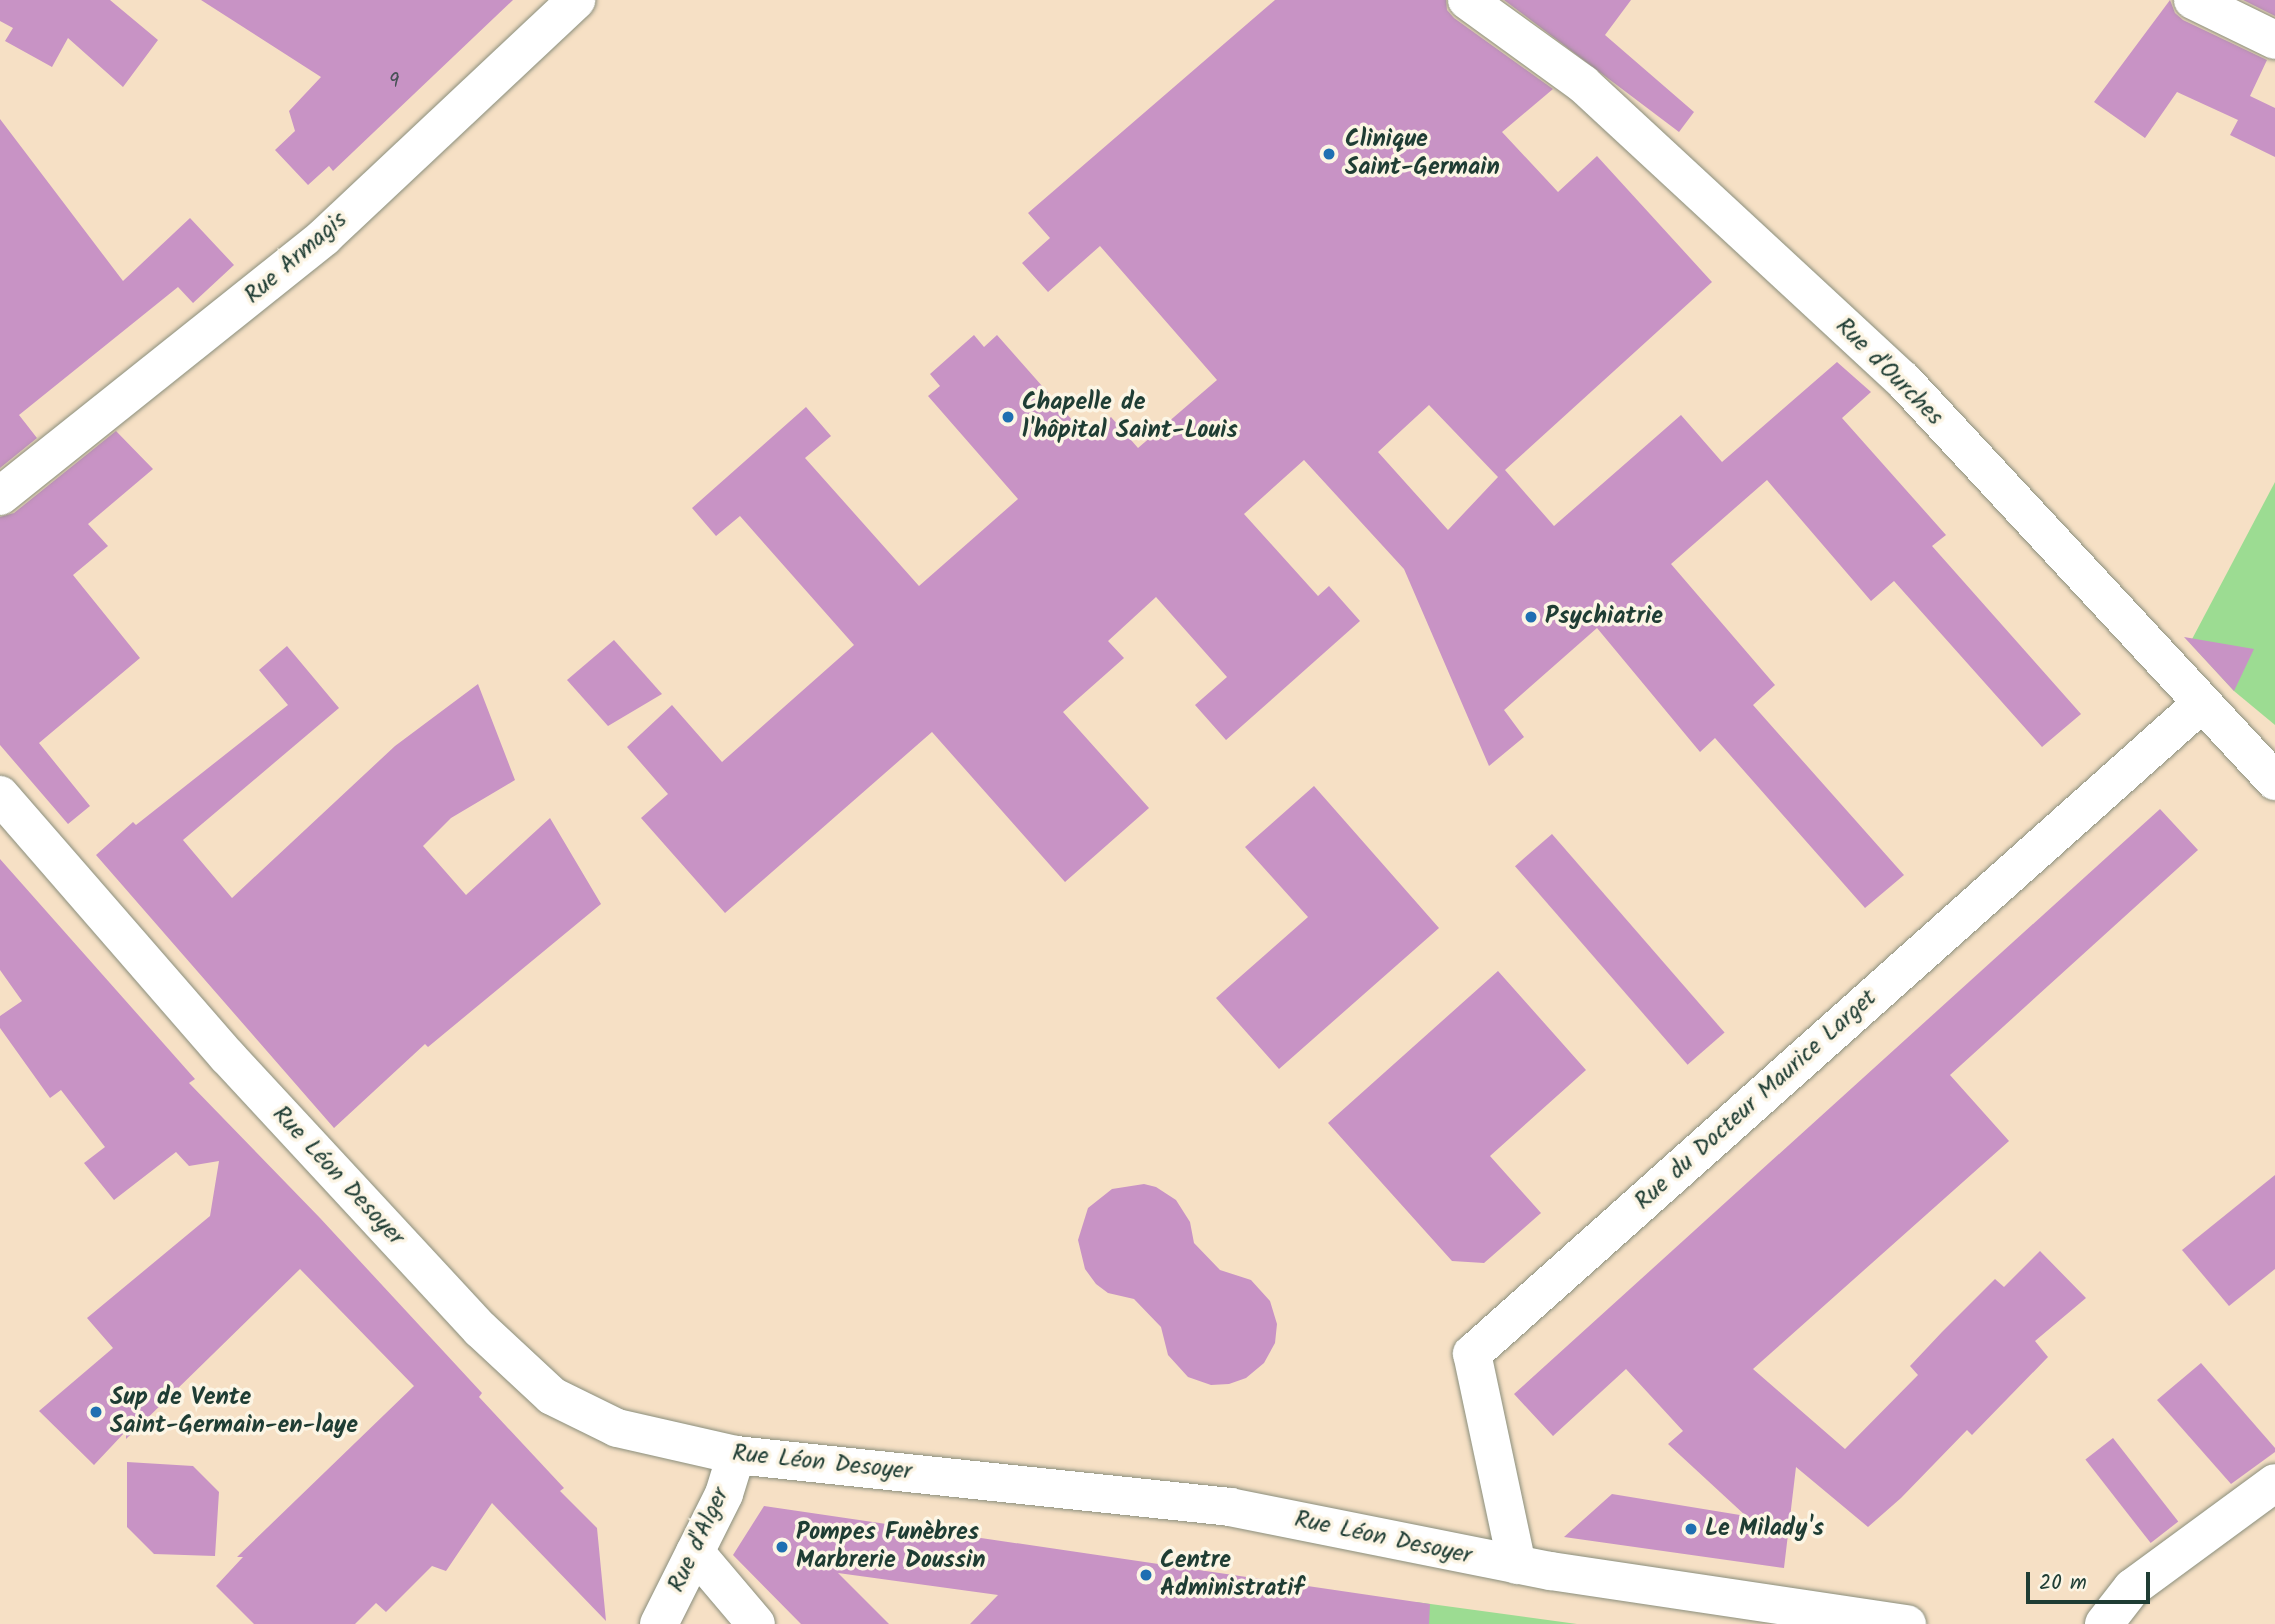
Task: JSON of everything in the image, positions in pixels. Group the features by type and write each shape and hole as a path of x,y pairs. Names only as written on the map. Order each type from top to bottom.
{"street":[{"name":"Rue Armagis","path":"0,496 324,237 576,0"},
{"name":"Rue d'Ourches","path":"1467,0 1583,84 1903,380 2275,781"},
{"path":"2193,0 2275,40"},
{"name":"Rue du Docteur Maurice Larget","path":"1517,1565 1472,1354 2201,704"},
{"name":"Rue Léon Desoyer","path":"0,795 228,1058 480,1329 552,1396 617,1429 736,1455 1230,1507 1517,1565 1907,1624"},
{"name":"Rue d'Alger","path":"659,1624 724,1494 736,1455"},
{"path":"2104,1624 2132,1588 2275,1483"},
{"path":"695,1552 757,1624"}],"green space":[{"path":"2275,482 2275,725 2234,691 2190,643"},
{"path":"1416,1602 1577,1624 1395,1624"}],"building":[{"path":"0,0 110,0 158,40 123,87 68,38 52,67 5,41 13,28 0,21"},
{"path":"201,0 513,0 333,171 329,166 308,185 275,150 295,131 289,111 321,77"},
{"path":"1275,0 1446,0 1447,10 1454,18 1553,89 1502,132 1558,192 1597,156 1712,282 1505,470 1554,526 1681,415 1722,462 1837,362 1871,392 1842,418 1946,535 1932,546 2081,714 2042,747 1894,581 1871,601 1767,480 1671,564 1775,685 1753,705 1904,875 1865,908 1715,738 1700,752 1597,628 1504,710 1524,737 1489,766 1404,569 1304,460 1244,514 1318,596 1329,586 1360,621 1226,740 1195,705 1227,677 1156,597 1108,641 1124,658 1063,712 1149,808 1065,882 932,732 725,913 641,818 668,794 627,747 672,705 722,762 854,645 740,516 716,536 692,508 806,407 831,436 805,458 919,586 1018,499 928,396 940,386 930,374 974,335 984,347 997,335 1088,438 1111,417 1138,448 1217,380 1100,246 1048,292 1022,263 1050,238 1028,213","holes":["1429,405 1498,477 1448,530 1378,452"]},
{"path":"1504,0 1631,0 1605,35 1694,112 1679,132"},
{"path":"2170,0 2175,13 2183,20 2267,60 2250,96 2275,108 2275,157 2230,135 2238,120 2177,92 2145,138 2094,102"},
{"path":"2243,0 2275,0 2275,16"},
{"path":"0,119 123,281 190,218 234,265 193,303 178,287 19,415 37,438 0,468"},
{"path":"116,431 153,469 88,524 108,546 73,575 140,658 39,743 90,806 68,824 0,745 0,517 14,513"},
{"path":"2184,637 2254,649 2234,691"},
{"path":"614,640 662,694 608,726 567,680"},
{"path":"287,646 339,708 183,840 232,898 395,746 478,684 515,780 451,818 423,846 466,895 550,818 601,904 428,1047 425,1044 334,1128 96,855 133,822 136,825 288,705 259,670"},
{"path":"1314,786 1439,928 1279,1069 1216,998 1308,917 1245,847"},
{"path":"2160,809 2198,850 1950,1075 2009,1141 1753,1369 1845,1449 1918,1375 1910,1366 1942,1332 1995,1279 2004,1287 2040,1251 2086,1298 2035,1341 2048,1357 1972,1435 1967,1430 1901,1498 1868,1527 1796,1467 1784,1568 1564,1537 1612,1494 1746,1516 1668,1444 1683,1431 1626,1369 1553,1436 1514,1394"},
{"path":"1552,834 1725,1032 1688,1065 1515,866"},
{"path":"0,859 195,1079 189,1083 320,1218 482,1393 479,1397 564,1488 560,1491 597,1528 606,1621 492,1503 446,1571 432,1566 386,1612 376,1603 355,1624 254,1624 216,1586 243,1557 237,1557 414,1386 300,1269 126,1439 126,1431 94,1465 39,1411 113,1348 87,1318 210,1216 219,1161 189,1166 176,1152 114,1200 84,1163 105,1147 61,1090 50,1098 0,1028 0,1016 22,1001 0,970"},
{"path":"1498,971 1586,1070 1490,1156 1541,1213 1484,1263 1452,1261 1328,1123"},
{"path":"2275,1175 2275,1269 2229,1306 2182,1250"},
{"path":"1144,1184 1156,1187 1176,1200 1190,1222 1194,1243 1220,1270 1251,1280 1270,1301 1277,1324 1275,1343 1264,1363 1246,1378 1229,1384 1211,1385 1188,1377 1168,1355 1161,1327 1134,1299 1108,1293 1096,1284 1085,1269 1078,1240 1088,1208 1112,1189"},
{"path":"2201,1363 2275,1448 2275,1452 2231,1484 2157,1400"},
{"path":"2113,1438 2178,1522 2151,1543 2085,1460"},
{"path":"127,1462 193,1466 219,1492 215,1556 154,1554 127,1527"},
{"path":"764,1506 1430,1604 1429,1624 970,1624 998,1595 838,1573 889,1624 801,1624 733,1555"}],"place":[{"name":"Clinique Saint-Germain","path":"1329,154"},
{"name":"Chapelle de l'hôpital Saint-Louis","path":"1008,417"},
{"name":"Psychiatrie","path":"1531,617"},
{"name":"Sup de Vente Saint-Germain-en-laye","path":"96,1412"},
{"name":"Le Milady's","path":"1691,1529"},
{"name":"Pompes Funèbres Marbrerie Doussin","path":"782,1547"},
{"name":"Centre Administratif","path":"1146,1575"}]}
